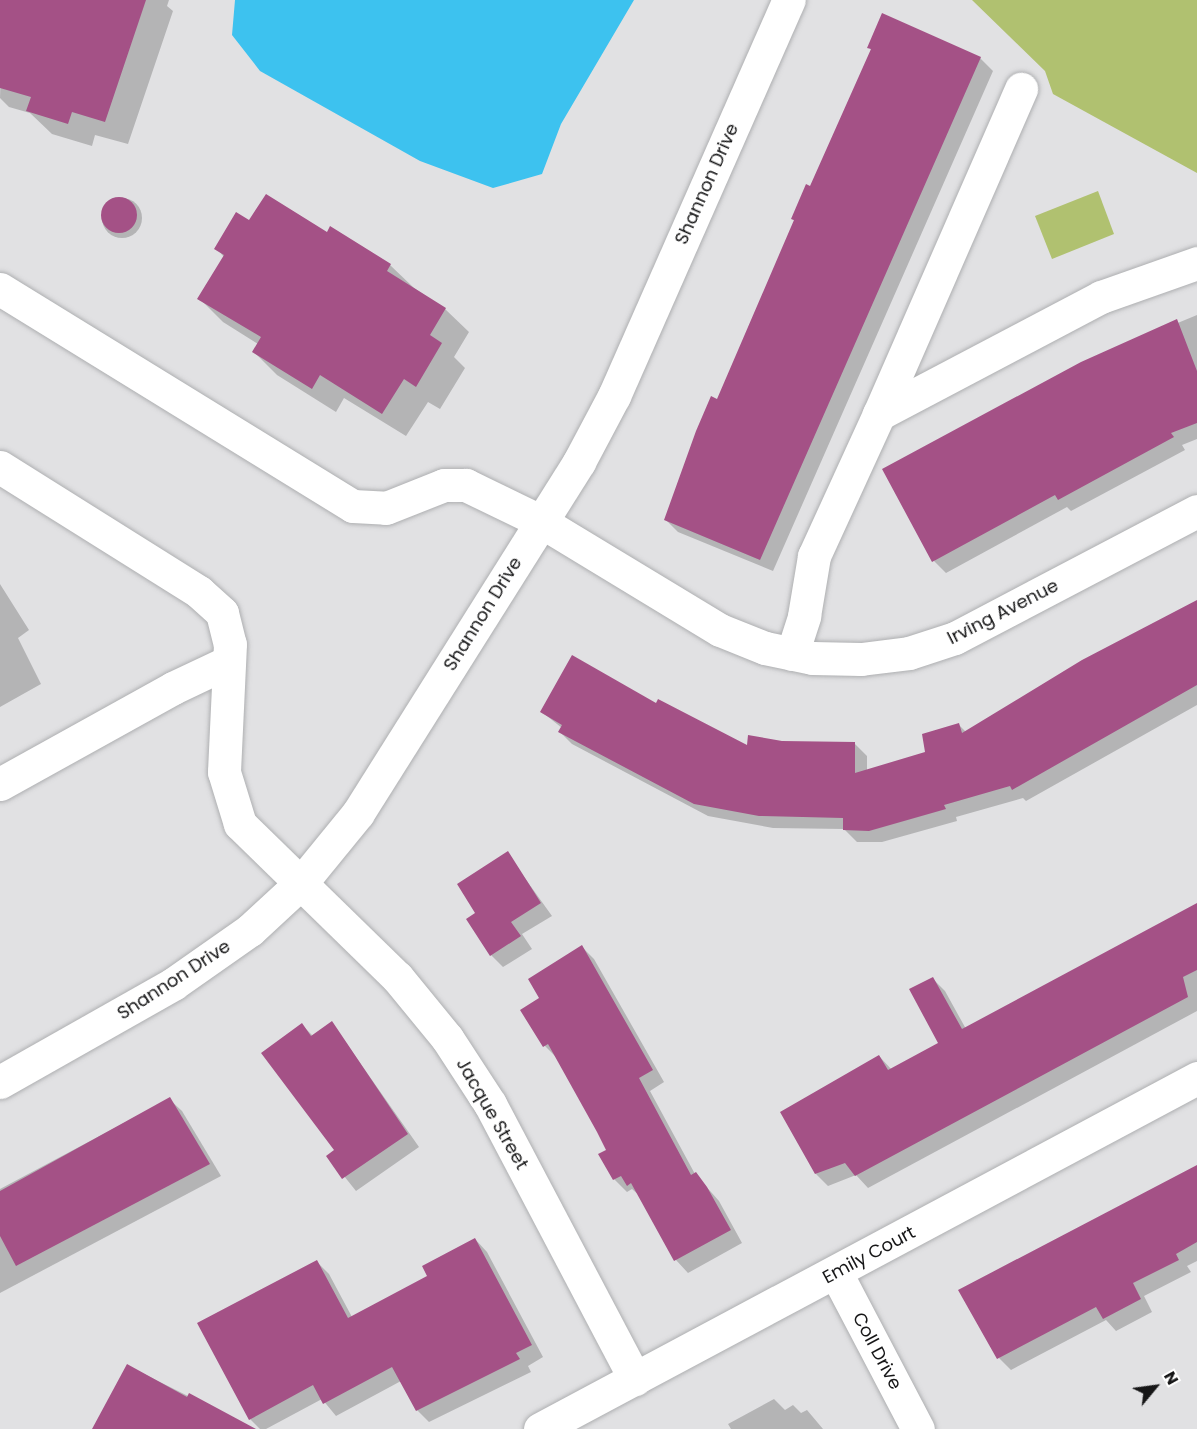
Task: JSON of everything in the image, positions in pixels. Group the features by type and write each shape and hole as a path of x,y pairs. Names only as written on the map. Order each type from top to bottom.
{"street":[{"name":"Shannon Drive","path":"0,1082 173,984 250,930 301,883 358,813 579,462 614,396 789,0"},
{"path":"792,654 804,616 814,556 879,414 1021,89"},
{"path":"879,414 1101,297 1197,263"},
{"name":"Irving Avenue","path":"0,289 353,506 386,508 444,485 466,485 540,521 720,630 765,648 792,654 861,659 909,653 955,638 1197,511"},
{"name":"Jacque Street","path":"0,467 212,602 226,624 228,662 224,772 233,811 248,836 301,883 397,977 447,1038 490,1104 635,1379"},
{"path":"0,784 172,688 228,662"},
{"name":"Emily Court","path":"540,1429 836,1273 1197,1078"},
{"name":"Coll Drive","path":"836,1273 918,1429"}],"green space":[{"path":"972,0 1197,0 1197,173 1053,94 1045,71"},
{"path":"1098,191 1114,234 1052,259 1035,216"}],"water":[{"path":"235,0 634,0 561,124 542,174 493,188 420,161 260,71 232,35"}],"building":[{"path":"0,0 146,0 105,122 72,112 68,124 26,111 31,97 0,88"},
{"path":"882,13 981,57 760,560 664,520 711,396 717,399 794,220 791,219 806,184 810,186 871,49 867,48"},
{"path":"266,194 327,232 330,226 391,264 387,271 446,308 430,335 442,343 416,387 404,379 382,414 320,375 312,389 252,352 261,337 197,299 224,255 214,249 236,212 249,220"},
{"path":"119,197 132,202 137,215 132,228 119,233 106,228 101,215 106,202"},
{"path":"1177,319 1197,371 1197,423 1171,433 1174,437 1058,500 1055,495 932,562 882,469 1081,362"},
{"path":"1197,600 1197,685 1012,790 1010,786 944,805 946,809 869,831 843,830 843,818 759,816 694,804 558,732 562,725 540,712 572,655 656,703 658,699 747,745 748,735 782,741 855,742 855,773 925,752 922,734 959,723 962,733 1082,660"},
{"path":"508,851 541,903 511,922 521,936 490,956 466,919 475,913 457,884"},
{"path":"1197,903 1197,970 1183,977 1188,997 855,1176 845,1163 815,1174 780,1112 879,1055 888,1070 938,1043 909,989 933,977 962,1029"},
{"path":"582,945 653,1070 639,1078 691,1175 696,1172 707,1187 731,1230 674,1261 631,1183 627,1186 621,1176 613,1180 598,1154 606,1150 597,1132 548,1044 543,1047 520,1010 539,998 528,979"},
{"path":"332,1021 408,1134 342,1179 326,1156 334,1150 261,1053 302,1023 311,1036"},
{"path":"170,1097 210,1164 16,1266 0,1236 0,1191"},
{"path":"1197,1165 1197,1242 1176,1254 1179,1260 1133,1283 1141,1299 1103,1319 1096,1307 997,1359 958,1290"},
{"path":"475,1238 532,1345 516,1353 520,1359 416,1411 392,1367 323,1404 313,1385 249,1420 197,1323 317,1260 348,1318 427,1276 422,1266"},
{"path":"127,1364 187,1397 189,1393 256,1429 92,1429"}]}
